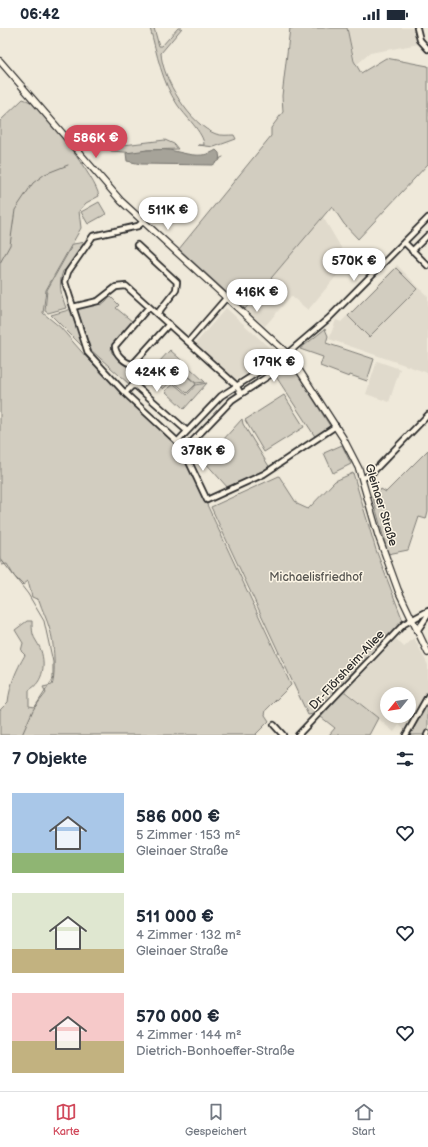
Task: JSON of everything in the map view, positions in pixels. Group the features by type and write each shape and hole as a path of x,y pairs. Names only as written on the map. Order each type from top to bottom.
{"street":[{"path":"417,28 420,40 428,49"},
{"name":"Gleinaer Straße","path":"0,61 110,188 288,353 336,426 354,458 363,478 378,535 411,620 428,653"},
{"path":"177,442 215,400 236,385 288,353 339,308 428,218"},
{"path":"144,221 138,226 97,234 91,238 66,276 66,286 88,353 125,393 184,450 207,500 272,469 336,426"},
{"path":"412,251 428,235"},
{"path":"404,242 428,266"},
{"path":"137,245 177,282 176,290 157,314"},
{"path":"73,307 98,301 119,285 126,286 236,385 241,394"},
{"path":"188,342 227,298"},
{"path":"149,307 115,346 116,353 128,364 135,363 169,324"},
{"path":"184,450 232,400 278,370 274,361"},
{"path":"125,393 132,386 136,386 187,431"},
{"path":"363,478 370,475 428,415"},
{"name":"Dr.-Flörsheim-Allee","path":"298,735 404,624 428,611"},
{"path":"417,631 428,615"},
{"path":"406,735 428,696"},
{"path":"274,725 283,735"}],"shaded area":[{"path":"347,28 415,28 419,44 370,53 356,65"},
{"path":"147,150 166,150 193,155 205,155 216,150 219,153 220,160 213,165 141,164 127,161 126,153"},
{"path":"323,217 349,261 308,310 291,296 265,326 245,309"},
{"path":"397,265 428,297 428,373 329,339 336,320 341,322"},
{"path":"226,308 277,355 236,380 195,344"},
{"path":"377,361 400,369 389,402 366,394"},
{"path":"414,638 428,665 428,689 416,710 416,687 380,687 380,720 346,691 396,639 404,647"},
{"path":"383,723 409,723 405,730 399,725 394,732"}],"green space":[{"path":"150,28 154,28 159,46 162,46 178,28 182,28 161,53 166,75 179,100 197,121 206,129 218,135 234,135 236,139 214,147 198,145 204,145 201,135 177,104 167,86 160,68"},
{"path":"290,28 347,28 354,61 361,73 386,58 428,66 428,164 358,239 344,224 332,206 245,309 179,249 271,136 271,128 283,112 282,96"},
{"path":"23,99 35,105 61,136 90,176 99,196 86,203 79,211 81,228 46,290 43,313 60,327 87,358 182,451 291,685 266,710 265,715 269,721 256,734 257,735 0,735 0,710 8,702 14,678 25,655 21,651 23,643 15,630 27,621 32,621 34,638 40,648 43,660 41,677 34,687 29,690 29,706 35,707 46,693 43,687 52,685 54,674 53,642 39,600 32,597 28,581 23,585 14,576 7,564 2,565 0,561 0,121"},
{"path":"165,140 174,144 178,149 147,150 137,153 111,151 107,147"},
{"path":"99,202 106,214 88,224 81,212"},
{"path":"86,242 68,269 63,271 61,290 66,308 48,313 45,311 47,290 73,244"},
{"path":"396,268 417,289 369,337 348,316"},
{"path":"111,297 119,305 116,308 133,322 111,349 112,353 128,367 134,368 137,378 129,384 91,350 77,309 98,303 101,305"},
{"path":"72,309 86,350 51,315"},
{"path":"325,329 328,336 326,343 374,359 367,381 350,375 349,377 320,366 323,357 300,349"},
{"path":"170,350 188,366 163,389 147,375"},
{"path":"288,359 330,426 316,438 275,375 279,371 277,363"},
{"path":"190,368 205,382 196,383 185,374"},
{"path":"182,372 196,384 187,393 174,382"},
{"path":"207,383 184,409 165,391 174,384 187,395 196,385"},
{"path":"284,395 304,427 264,452 245,420"},
{"path":"242,419 243,424 270,468 228,488 204,461"},
{"path":"342,445 351,464 333,473 324,453"},
{"path":"428,450 428,511 426,519 419,517 408,550 388,554 373,498 381,489 386,492"},
{"name":"Michaelisfriedhof","path":"353,473 376,550 403,621 313,714 308,715 211,507 279,476 297,504 308,509 335,481"},
{"path":"344,691 378,718 369,735 329,735 335,728 321,717"},
{"path":"428,701 428,728 424,735 409,735"}],"waterway":[{"path":"219,159 223,157"},
{"path":"0,263 10,245 15,210 33,183 45,174 68,165"},
{"path":"0,558 28,594 44,621 53,662 53,679 33,710 22,735"}]}
